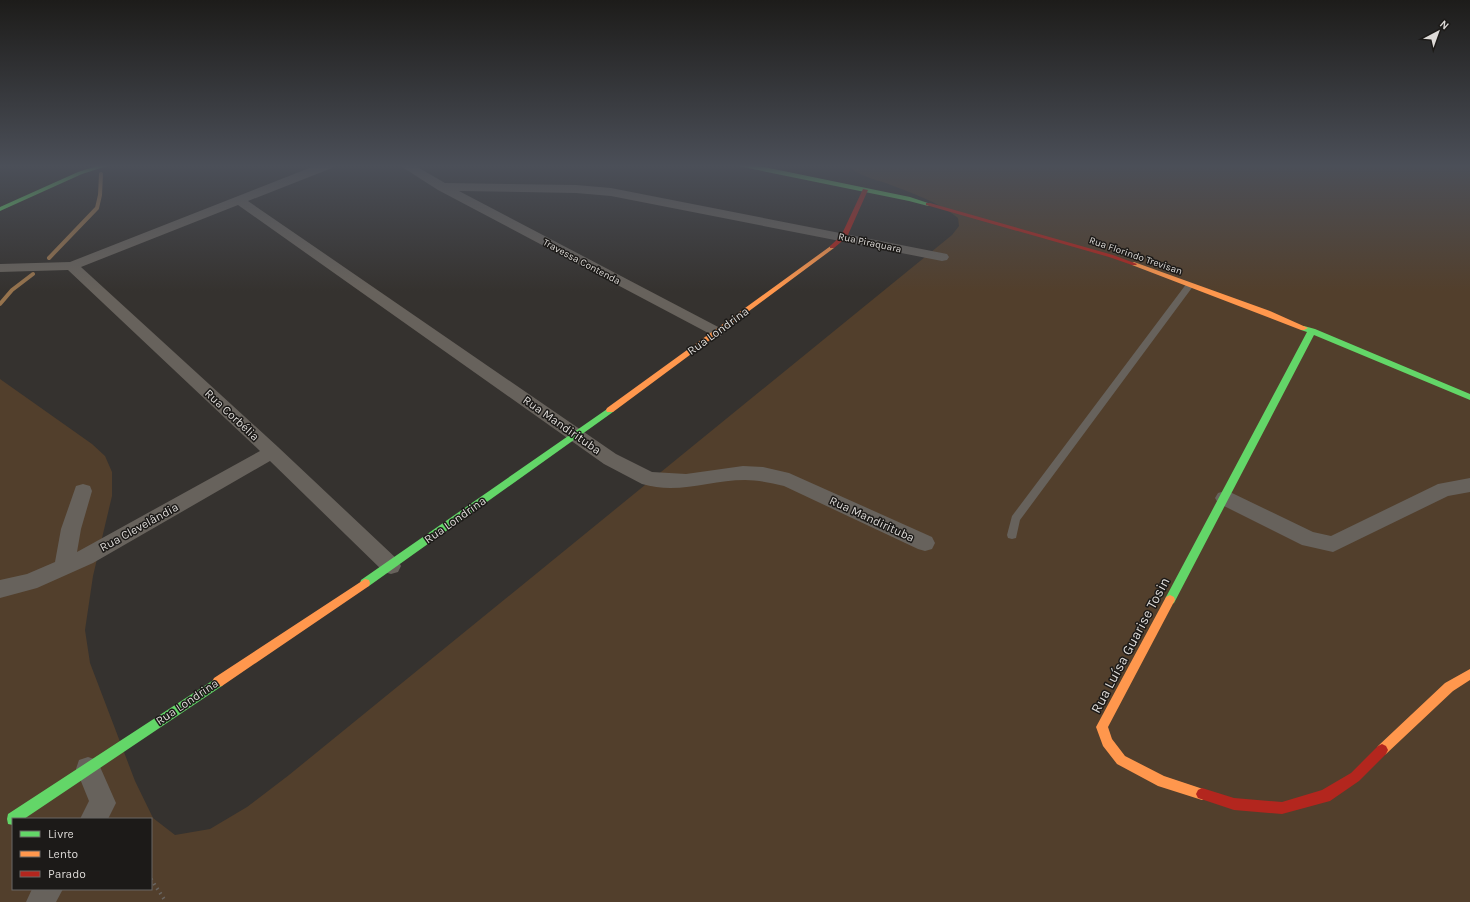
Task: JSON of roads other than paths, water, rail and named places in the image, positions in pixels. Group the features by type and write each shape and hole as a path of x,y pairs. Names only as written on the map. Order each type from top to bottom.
{"street":[{"path":"0,268 72,266 221,207"},
{"name":"Rua Mandirituba","path":"249,207 610,459 649,479 686,481 743,473 763,474 789,480 925,543"},
{"name":"Travessa Contenda","path":"480,207 717,332"},
{"name":"Rua Piraquara","path":"690,207 942,257"},
{"name":"Rua Londrina","path":"14,818 391,566 576,435 835,245 844,237 857,207"},
{"name":"Rua Florindo Trevisan","path":"940,207 1111,256 1312,332 1470,397"},
{"name":"Rua Corbélia","path":"72,266 272,452 391,566"},
{"name":"Rua Luísa Guarise Tosin","path":"1312,332 1102,727 1107,742 1121,760 1162,782 1234,804 1282,808 1325,796 1355,777 1420,713 1449,687 1470,674"},
{"name":"Rua Clevelândia","path":"0,589 30,582 86,557 272,452"},
{"path":"1225,498 1308,538 1333,544 1400,510 1445,490 1470,485"},
{"path":"64,567 71,529 83,491"},
{"path":"88,769 98,811"},
{"name":"Rua Londrina","path":"0,828 12,820"},
{"path":"40,902 47,890"}],"lane":[{"path":"1012,535 1015,519 1190,285"}],"waterway":[{"path":"49,258 97,207"},
{"path":"0,304 12,290 33,274"}]}
